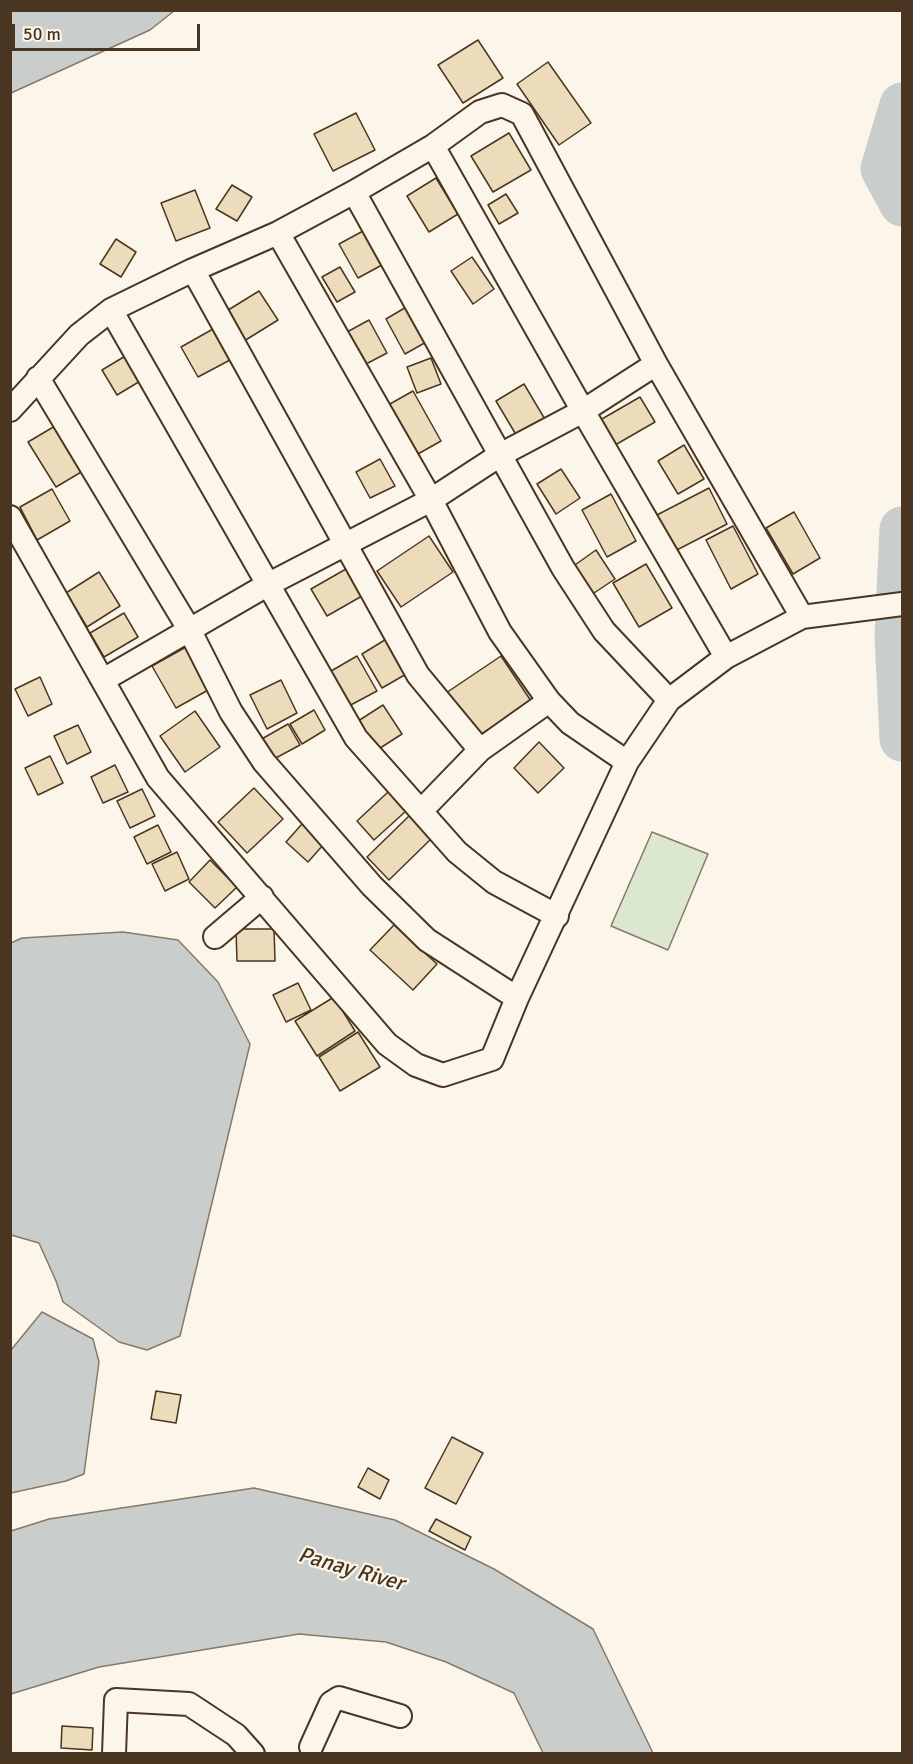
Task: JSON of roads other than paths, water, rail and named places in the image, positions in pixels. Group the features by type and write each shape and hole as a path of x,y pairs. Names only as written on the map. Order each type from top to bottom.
{"street":[{"path":"10,410 79,335 111,309 278,233 433,146 480,112 502,105 522,114 656,364 802,617"},
{"path":"433,146 726,657"},
{"path":"354,192 562,568 604,631 669,700"},
{"path":"278,233 431,500 500,632 549,701 570,723 627,762"},
{"path":"193,270 418,675 480,750"},
{"path":"111,309 356,738 457,852 494,882 557,916"},
{"path":"103,680 267,585 431,500 500,455 583,411 656,364"},
{"path":"38,378 189,629 231,712 264,762 372,886 427,940 517,998"},
{"path":"10,518 158,778 387,1044 416,1065 443,1075 492,1059 517,998 627,762 669,700 726,657 802,617 896,604"},
{"path":"421,811 480,750 549,701"},
{"path":"215,937 262,897"},
{"path":"308,1751 330,1703 339,1698 400,1716"},
{"path":"114,1754 116,1700 189,1704 236,1735 253,1754"}],"water":[{"path":"10,11 174,11 150,30 11,93"},
{"path":"123,932 178,940 218,982 250,1044 180,1336 147,1350 119,1342 63,1302 39,1243 11,1235 11,943 22,938"},
{"path":"42,1312 93,1339 99,1362 84,1474 66,1481 11,1493 11,1350"},
{"name":"Panay River","path":"254,1488 395,1520 494,1569 593,1629 653,1753 543,1753 514,1693 446,1662 386,1642 299,1634 99,1667 11,1694 11,1531 49,1519"}],"waterway":[{"path":"902,105 883,169 902,204"},
{"path":"902,529 897,636 902,739"}]}
